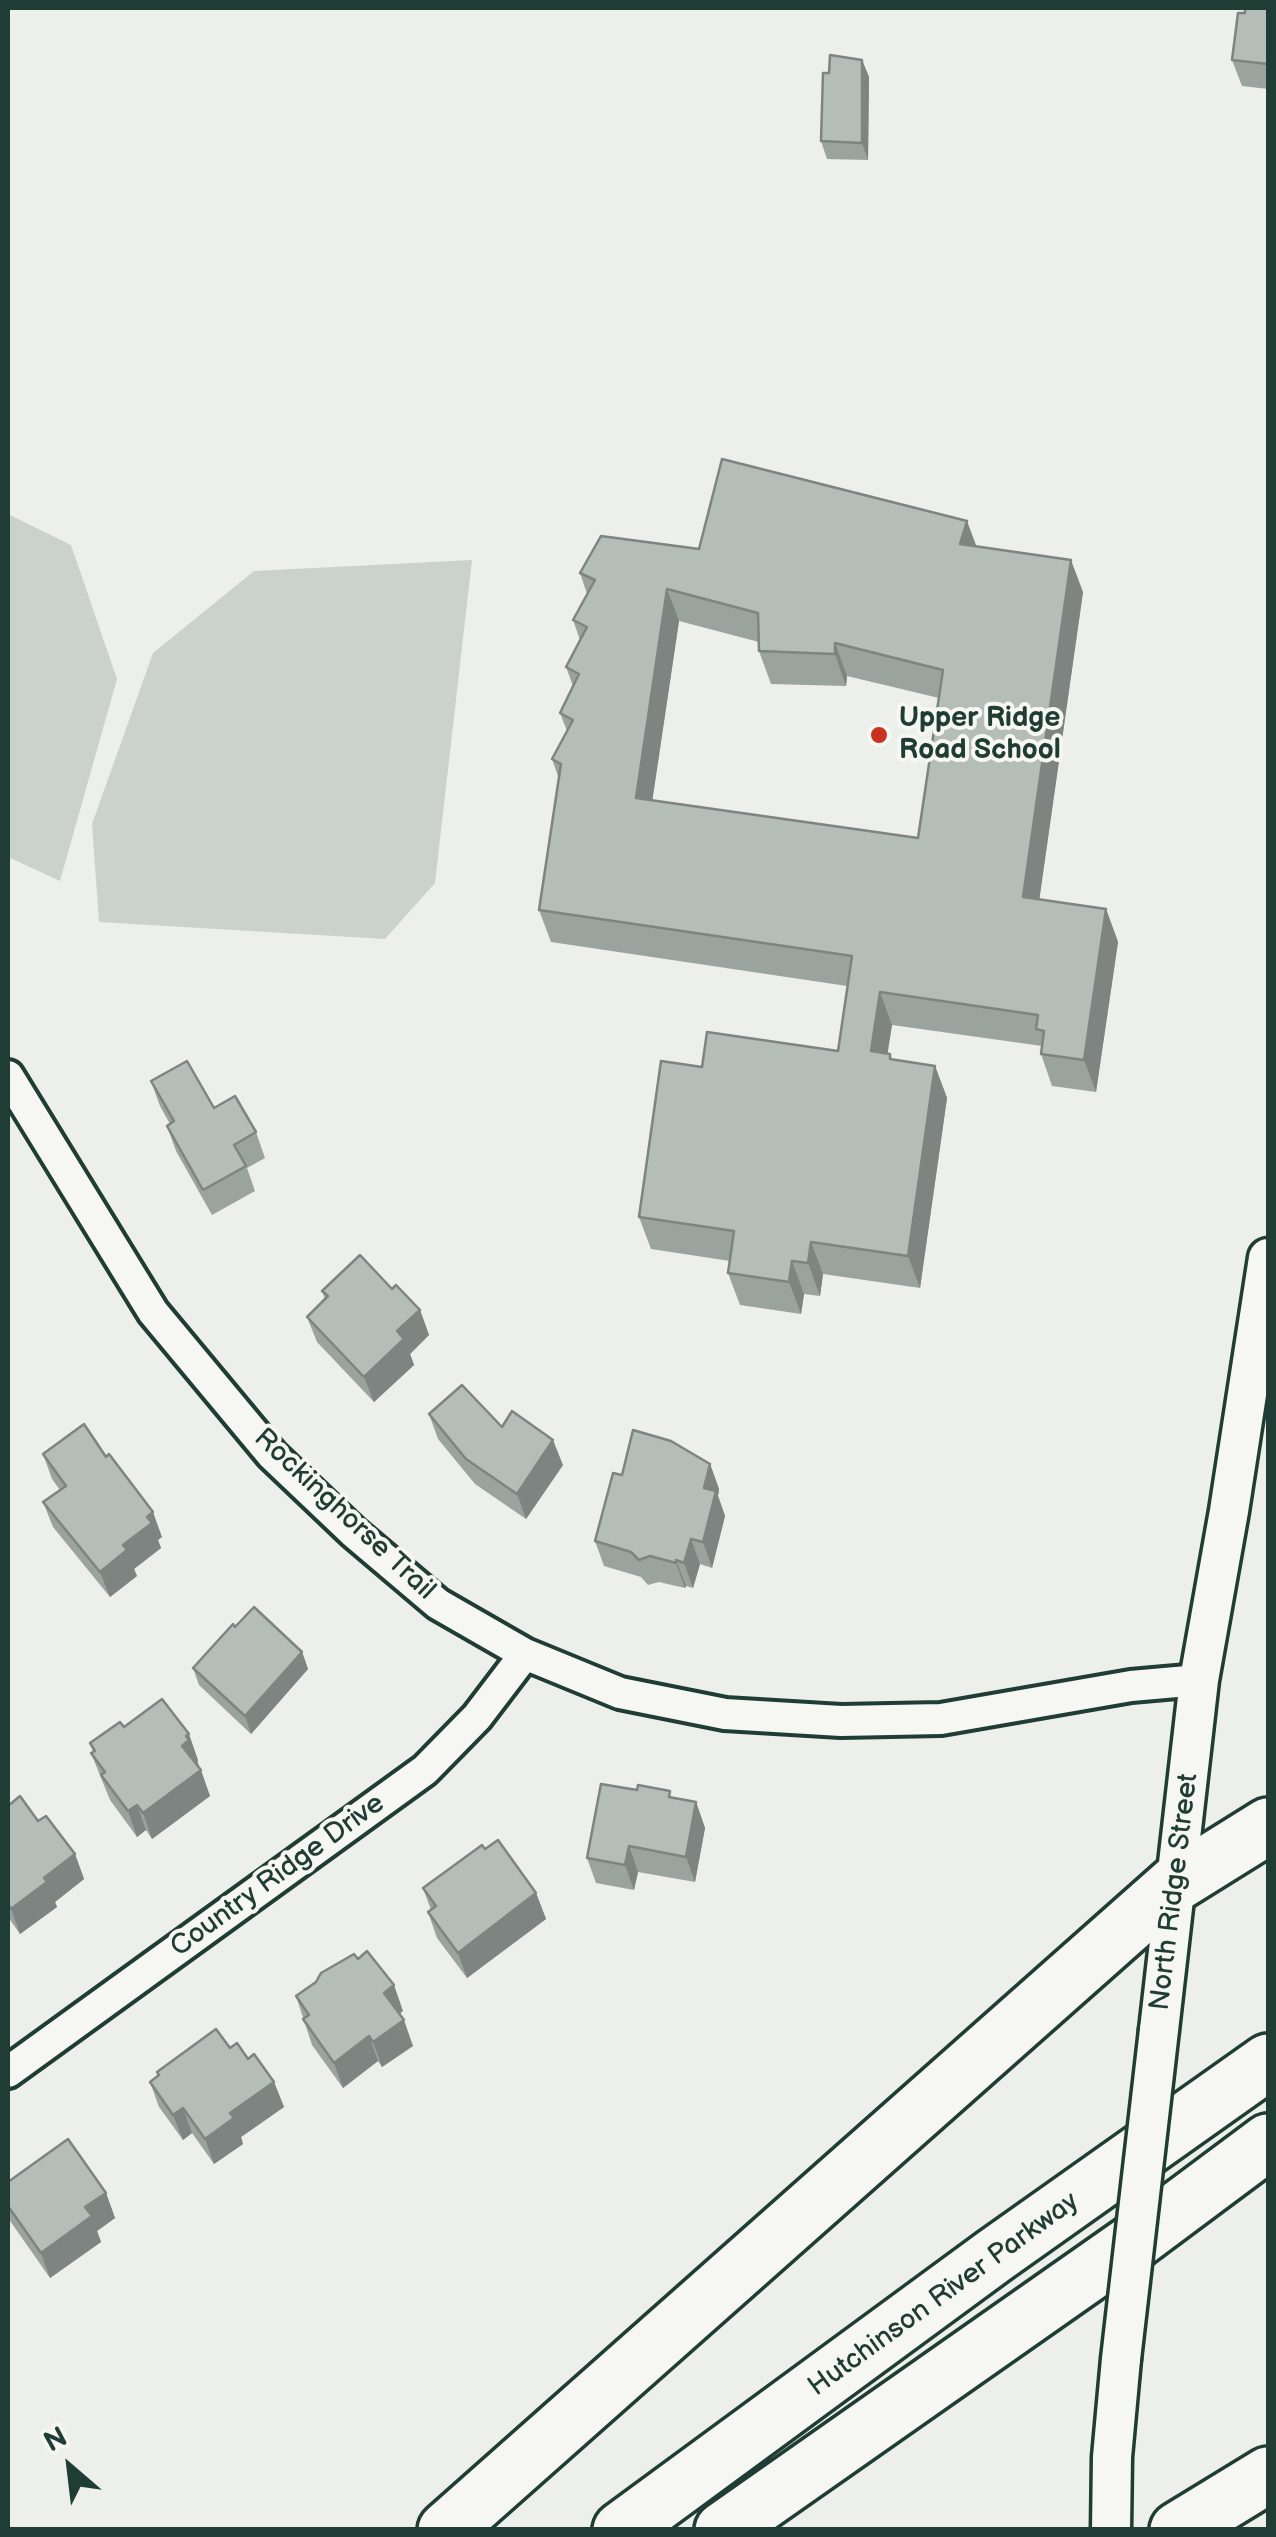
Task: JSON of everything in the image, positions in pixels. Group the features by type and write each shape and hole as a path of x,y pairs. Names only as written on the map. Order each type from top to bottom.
{"highway":[{"path":"446,2530 1176,1884 1268,1826"},
{"name":"Hutchinson River Parkway","path":"621,2530 994,2256 1268,2062"},
{"path":"723,2530 1138,2239 1268,2142"},
{"path":"1178,2530 1268,2475"}],"street":[{"name":"Rockinghorse Trail","path":"8,1076 153,1312 272,1455 353,1532 438,1604 525,1654 620,1693 725,1714 841,1721 940,1719 1132,1686 1199,1680"},
{"name":"North Ridge Street","path":"1111,2530 1112,2457 1121,2359 1199,1680 1230,1510 1268,1258"},
{"name":"Country Ridge Drive","path":"8,2072 426,1770 478,1717 525,1654"}],"shaded area":[{"path":"8,514 71,545 117,679 60,881 8,857"},
{"path":"472,560 435,883 385,939 99,922 92,824 153,653 254,571"}],"building":[{"path":"1245,8 1268,8 1268,64 1232,60 1238,13 1245,13"},
{"path":"830,55 862,60 862,143 821,141 823,73 829,73"},
{"path":"722,459 967,521 960,544 1071,560 1023,897 1106,909 1084,1060 1041,1054 1044,1031 1036,1029 1038,1015 880,992 871,1051 890,1054 890,1059 935,1066 908,1256 811,1242 808,1263 792,1261 789,1282 728,1273 734,1231 639,1217 661,1061 702,1067 707,1032 838,1051 852,956 539,910 561,764 552,759 573,720 560,713 579,674 566,667 587,627 573,620 595,580 580,573 601,536 699,549","holes":["667,589 758,613 759,651 835,654 835,643 943,670 918,838 636,798"]},
{"path":"187,1061 214,1108 235,1096 256,1132 234,1145 246,1166 203,1190 167,1126 174,1121 151,1081"},
{"path":"360,1255 392,1289 396,1285 420,1310 397,1331 404,1339 364,1377 307,1317 328,1296 322,1291"},
{"path":"462,1385 502,1427 512,1411 553,1440 517,1494 466,1459 429,1414"},
{"path":"84,1424 106,1457 109,1454 153,1512 147,1517 152,1523 123,1545 127,1550 100,1572 43,1502 66,1486 43,1454"},
{"path":"633,1430 671,1441 710,1464 704,1488 716,1491 703,1542 691,1539 684,1563 650,1556 639,1560 631,1552 595,1541 613,1473 622,1475"},
{"path":"254,1607 302,1652 245,1716 193,1668"},
{"path":"162,1699 189,1734 189,1740 182,1746 201,1770 143,1813 137,1805 128,1811 101,1775 105,1772 91,1753 95,1751 90,1743 120,1722 124,1727"},
{"path":"601,1784 670,1791 669,1797 696,1802 686,1857 629,1846 625,1865 587,1858"},
{"path":"20,1796 38,1821 46,1816 75,1854 11,1909 8,1806"},
{"path":"498,1840 536,1893 458,1953 428,1912 436,1906 423,1888 482,1845 485,1849"},
{"path":"367,1951 394,1985 384,1993 404,2020 373,2042 369,2036 334,2063 303,2019 309,2015 296,1996 316,1982 321,1973 354,1954 358,1959"},
{"path":"216,2029 230,2048 237,2043 248,2059 254,2054 274,2082 230,2113 234,2118 205,2139 183,2108 173,2115 150,2082 159,2075 157,2072"},
{"path":"68,2139 106,2193 85,2207 92,2216 41,2253 8,2206 8,2182"}],"place":[{"name":"Upper Ridge Road School","path":"879,735"}]}
